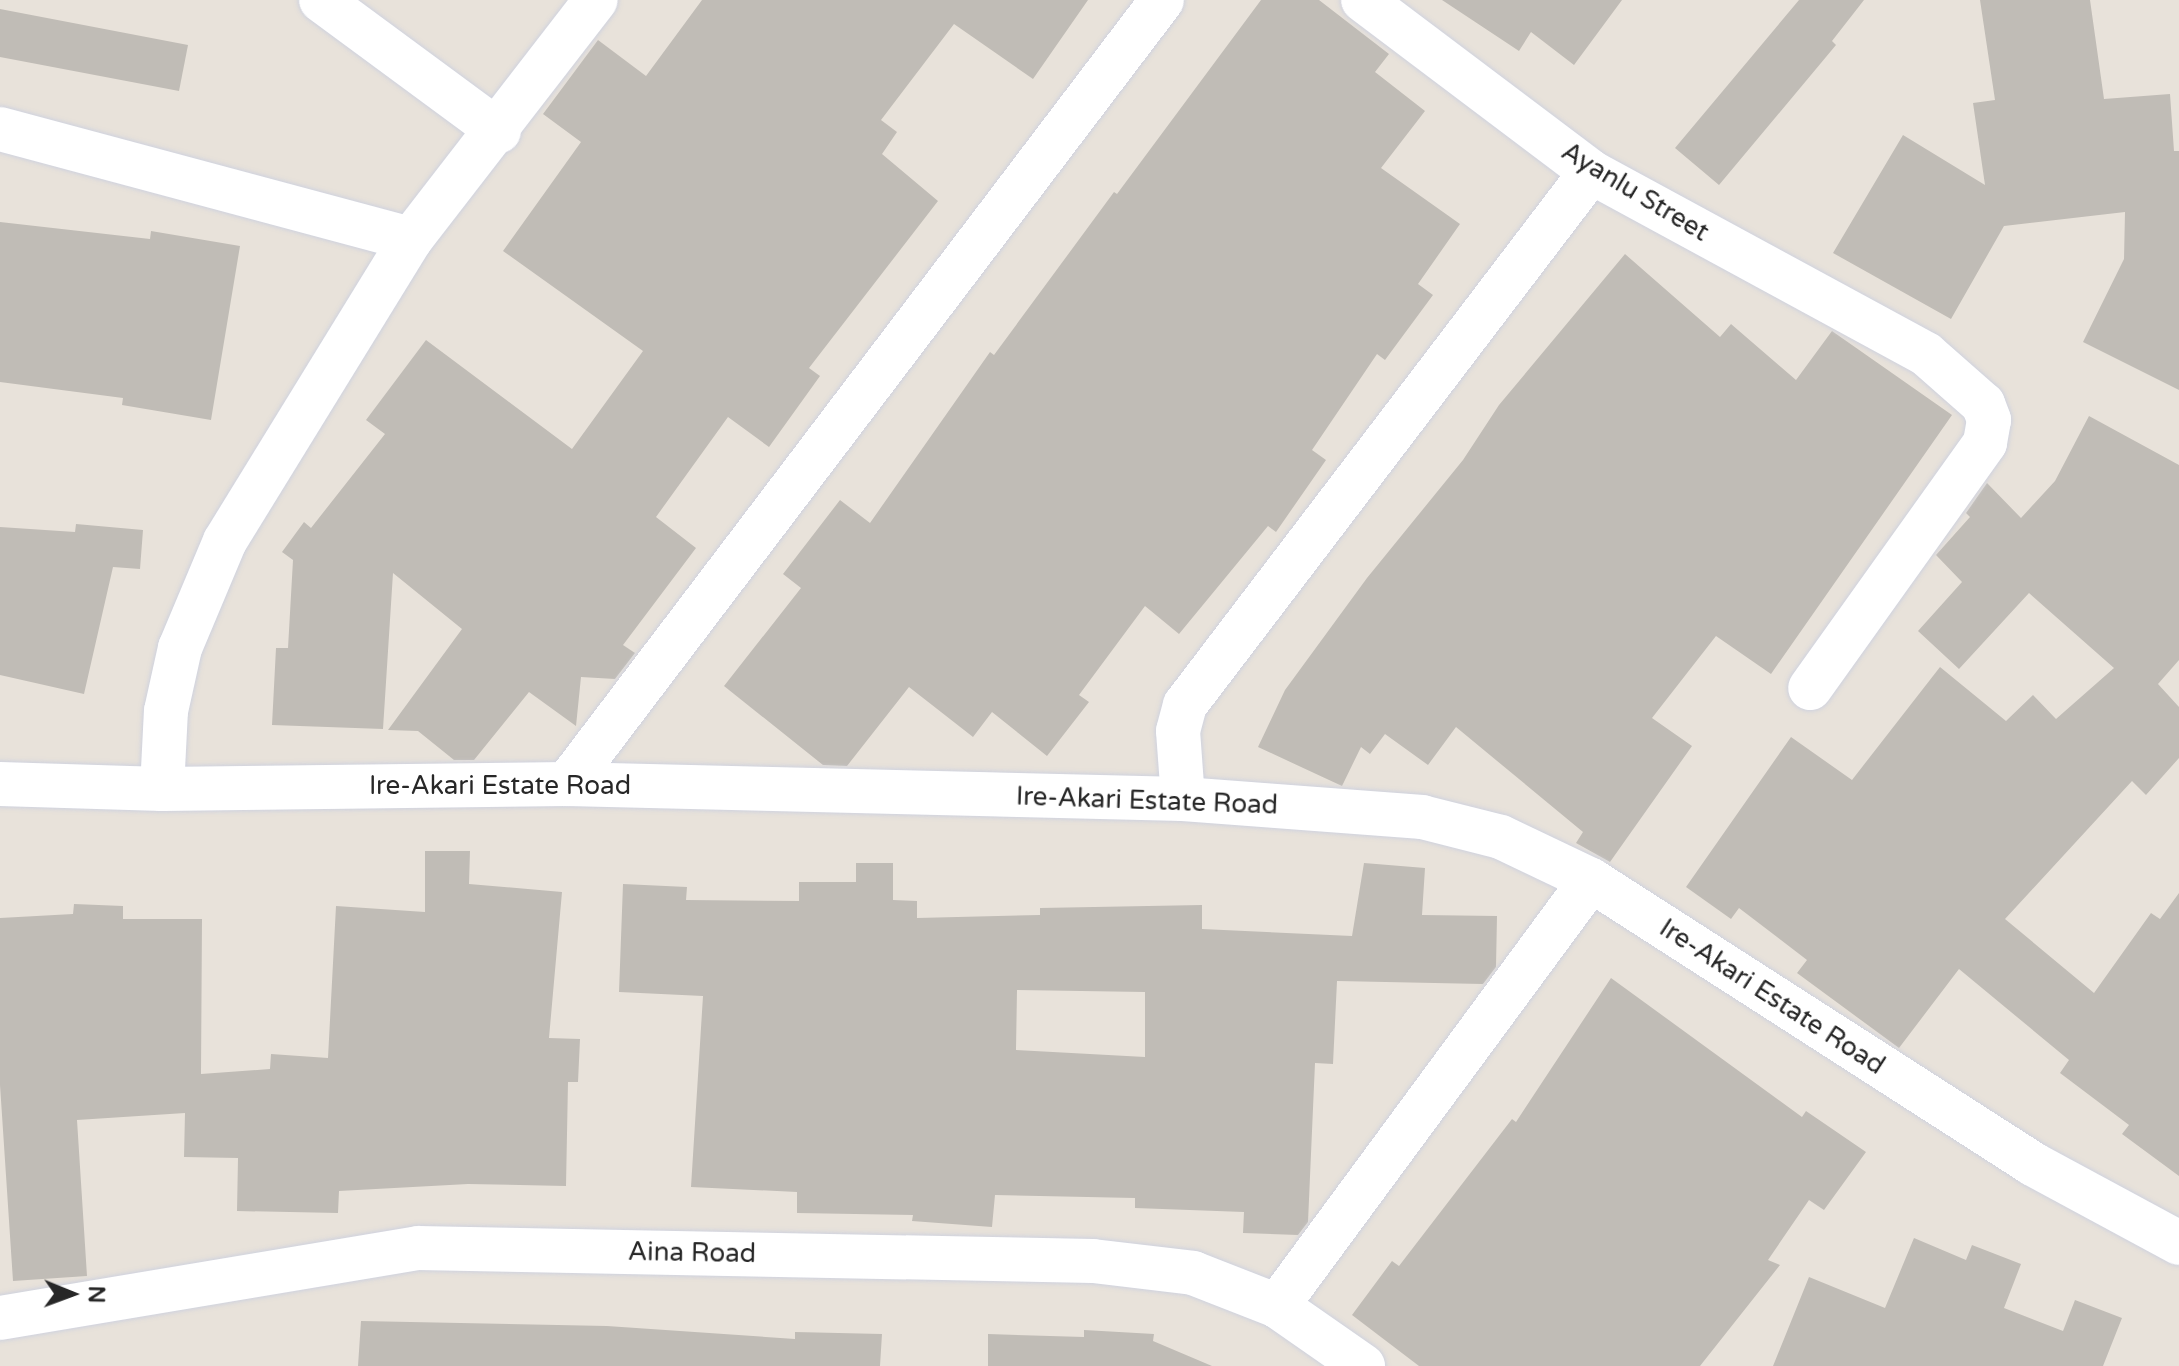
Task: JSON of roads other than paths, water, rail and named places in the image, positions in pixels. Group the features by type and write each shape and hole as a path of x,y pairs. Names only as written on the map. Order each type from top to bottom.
{"street":[{"path":"321,0 499,131"},
{"path":"162,789 166,711 180,648 208,576 411,239 499,131 596,0"},
{"path":"567,784 1162,0"},
{"name":"Ayanlu Street","path":"1363,0 1591,172 1926,354 1983,404 1989,420 1985,443 1810,688"},
{"path":"0,129 411,239"},
{"path":"1183,799 1178,731 1185,705 1591,172"},
{"name":"Ire-Akari Estate Road","path":"0,784 162,789 567,784 1183,799 1422,817 1501,837 1591,880 2033,1164 2179,1243"},
{"path":"1277,1306 1591,880"},
{"name":"Aina Road","path":"0,1318 418,1248 1093,1261 1193,1273 1277,1306 1363,1366"}]}
